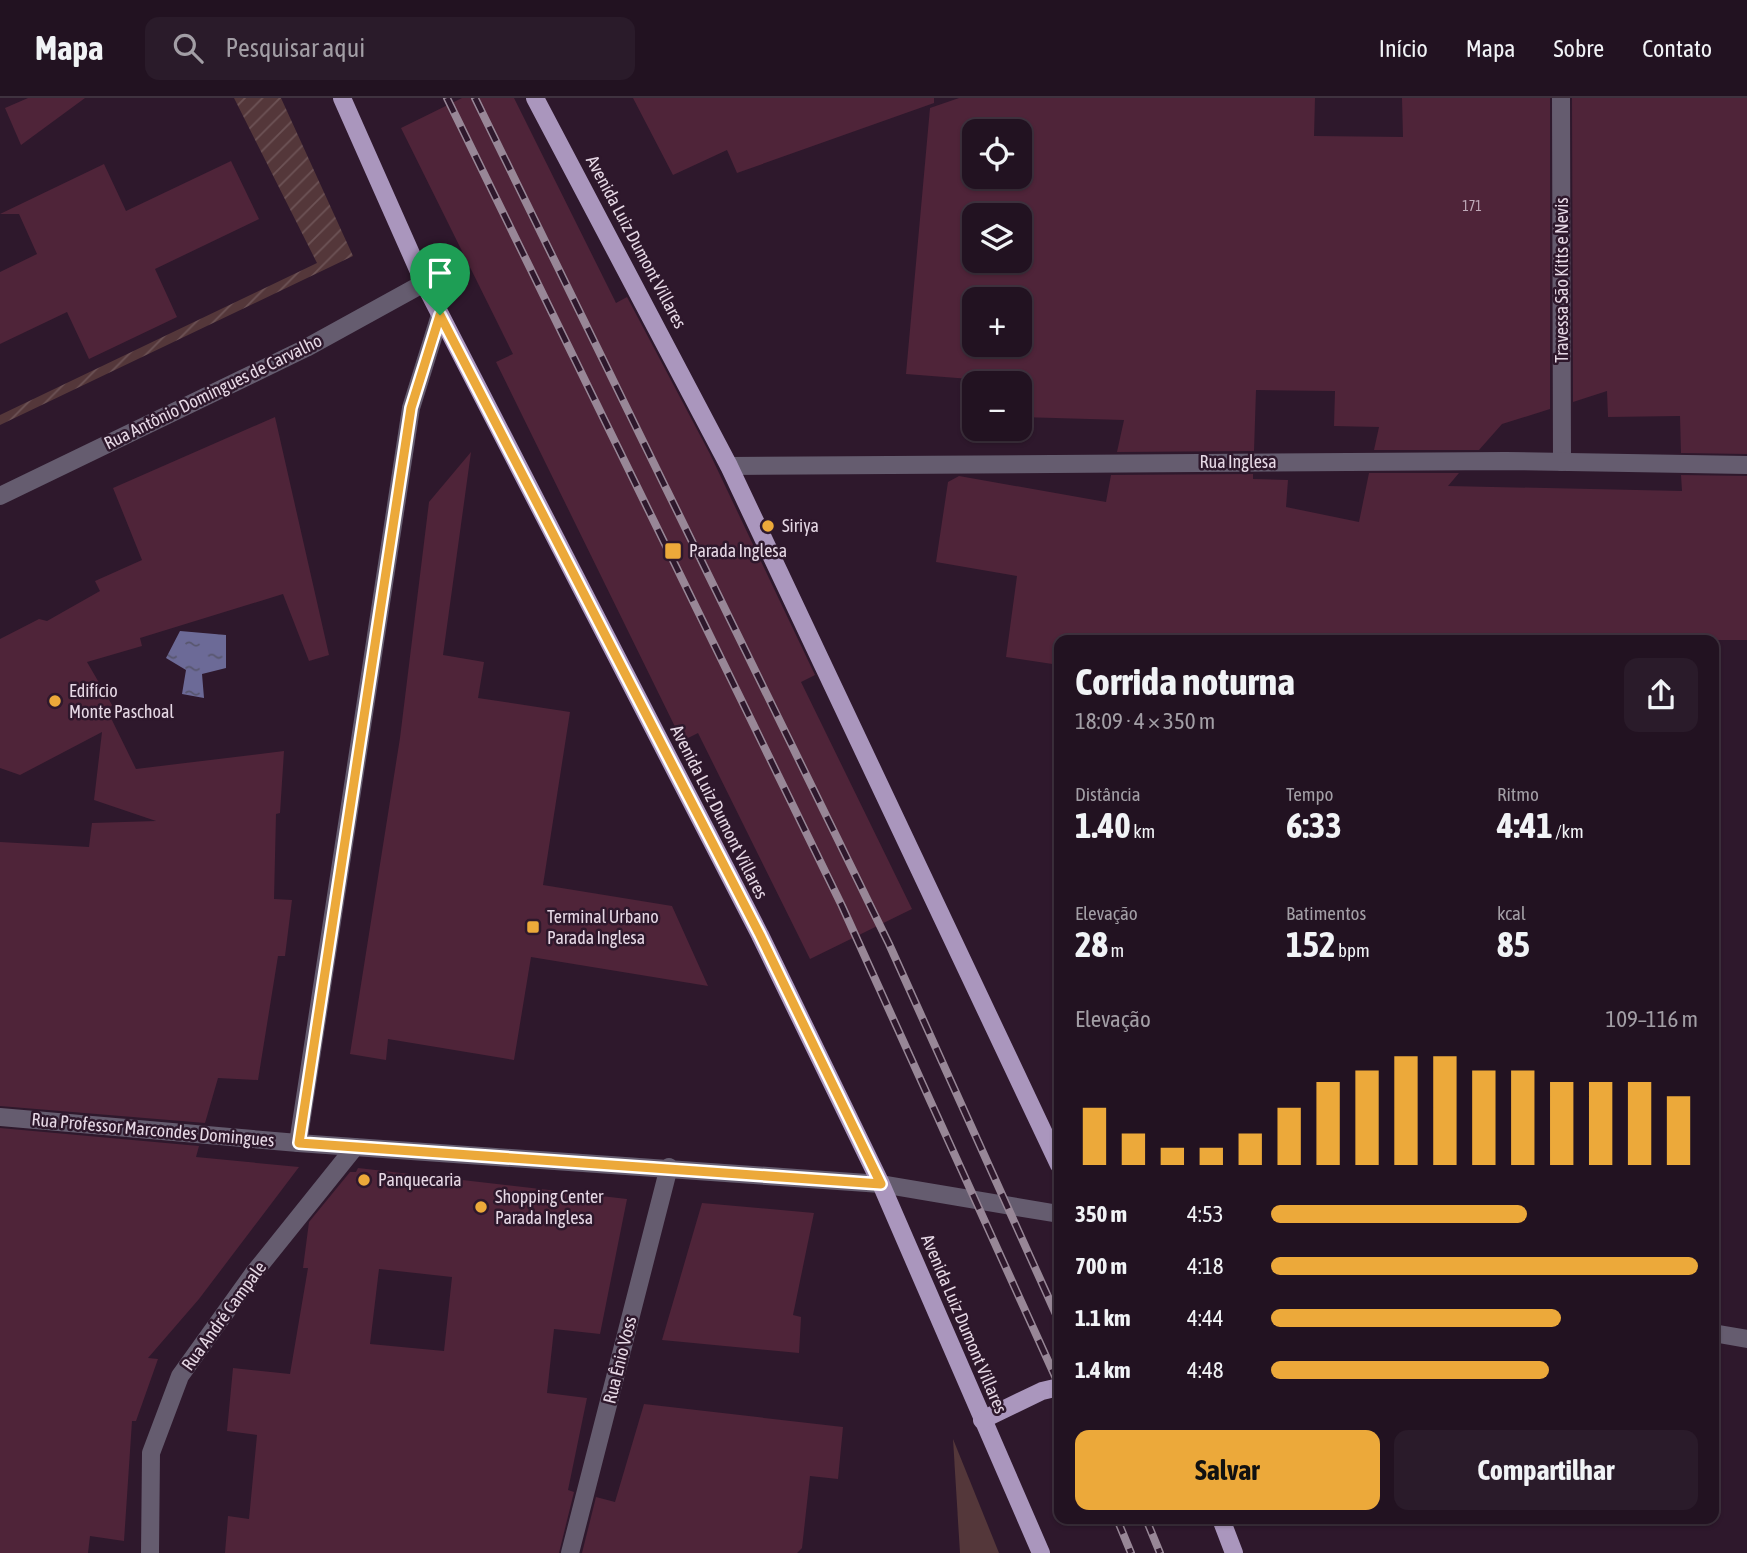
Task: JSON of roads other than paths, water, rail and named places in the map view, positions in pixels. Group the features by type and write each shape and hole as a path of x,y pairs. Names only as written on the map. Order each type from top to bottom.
{"main road":[{"name":"Avenida Luiz Dumont Villares","path":"342,98 424,283 760,935 881,1184 1041,1553"},
{"name":"Avenida Luiz Dumont Villares","path":"535,98 729,466 1054,1154"},
{"path":"982,1420 1042,1391 1054,1388"},
{"path":"1223,1524 1234,1553"}],"street":[{"name":"Travessa São Kitts e Nevis","path":"1561,98 1562,462"},
{"name":"Rua Antônio Domingues de Carvalho","path":"0,496 306,348 424,283"},
{"path":"299,1143 411,408 440,315"},
{"name":"Rua Inglesa","path":"729,466 1562,462 1747,465"},
{"name":"Rua Professor Marcondes Domingues","path":"0,1117 299,1143 881,1184 1054,1213"},
{"name":"Rua André Campale","path":"150,1553 151,1453 180,1376 253,1274 355,1147"},
{"name":"Rua Ênio Voss","path":"570,1553 669,1167"},
{"path":"1719,1334 1747,1339"}],"water":[{"path":"180,631 226,635 226,668 202,674 204,698 182,694 186,670 166,658"}],"railway":[{"path":"447,98 842,906 1054,1374"},
{"path":"475,98 889,944 1054,1310"},
{"path":"1119,1524 1131,1553"},
{"path":"1148,1524 1160,1553"}],"place":[{"name":"Siriya","path":"768,526"},
{"name":"Parada Inglesa","path":"673,551"},
{"name":"Edifício Monte Paschoal","path":"55,701"},
{"name":"Terminal Urbano Parada Inglesa","path":"533,927"},
{"name":"Panquecaria","path":"364,1180"},
{"name":"Shopping Center Parada Inglesa","path":"481,1207"}]}
